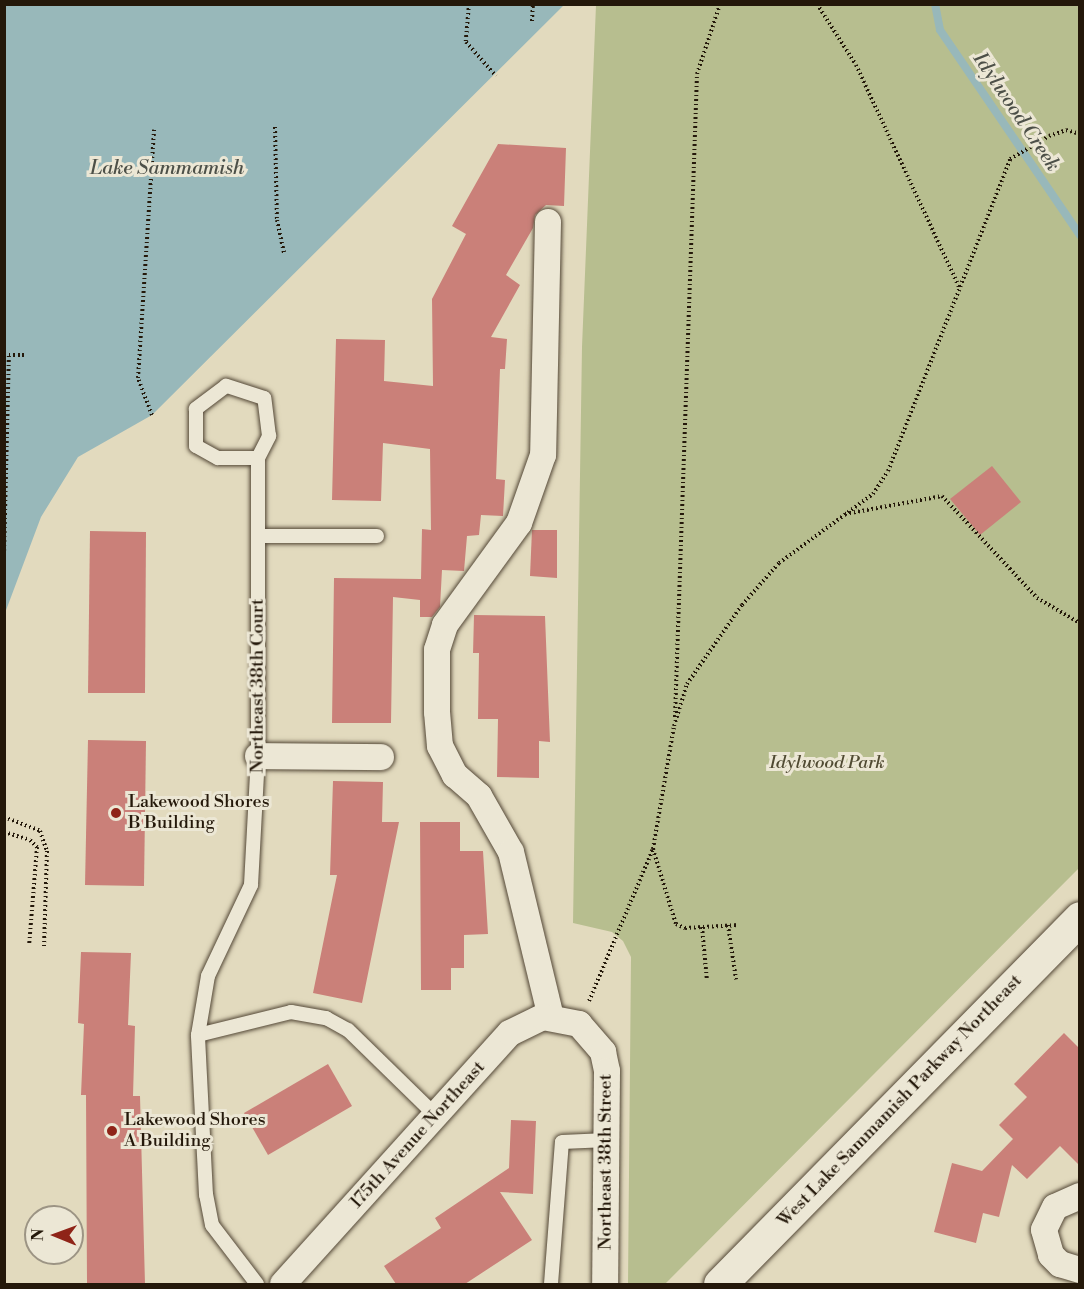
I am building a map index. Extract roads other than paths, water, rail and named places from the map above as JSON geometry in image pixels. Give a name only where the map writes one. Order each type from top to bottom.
[{"type":"main road","name":"West Lake Sammamish Parkway Northeast","points":[[720,1284],[1080,918]]},
{"type":"street","points":[[548,222],[543,455],[519,523],[445,626],[437,650],[437,712],[440,746],[455,775],[479,796],[511,852],[567,1020]]},
{"type":"street","points":[[258,756],[381,757]]},
{"type":"street","name":"175th Avenue Northeast","points":[[283,1284],[510,1033],[525,1022],[567,1020]]},
{"type":"street","name":"Northeast 38th Street","points":[[567,1020],[603,1052],[607,1140],[605,1284]]},
{"type":"street","points":[[1080,1196],[1055,1207],[1044,1230],[1051,1255],[1060,1264],[1080,1270]]},
{"type":"lane","name":"Northeast 38th Court","points":[[257,1284],[212,1225],[206,1195],[198,1035],[208,976],[251,885],[258,756],[258,458],[269,436],[264,398],[226,386],[196,409],[196,446],[218,458],[258,458]]},
{"type":"lane","points":[[258,536],[377,536]]},
{"type":"lane","points":[[198,1035],[291,1012],[326,1018],[348,1030],[436,1116]]},
{"type":"lane","points":[[551,1284],[562,1142],[607,1140]]},
{"type":"water","name":"Lake Sammamish","points":[[5,4],[564,5],[152,415],[78,457],[41,517],[5,613]]},
{"type":"waterway","name":"Idylwood Creek","points":[[935,4],[940,30],[1080,235]]},
{"type":"place","name":"Lakewood Shores B Building","points":[[116,813]]},
{"type":"place","name":"Lakewood Shores A Building","points":[[112,1131]]},
{"type":"park label","name":"Idylwood Park","points":[[827,763]]}]
